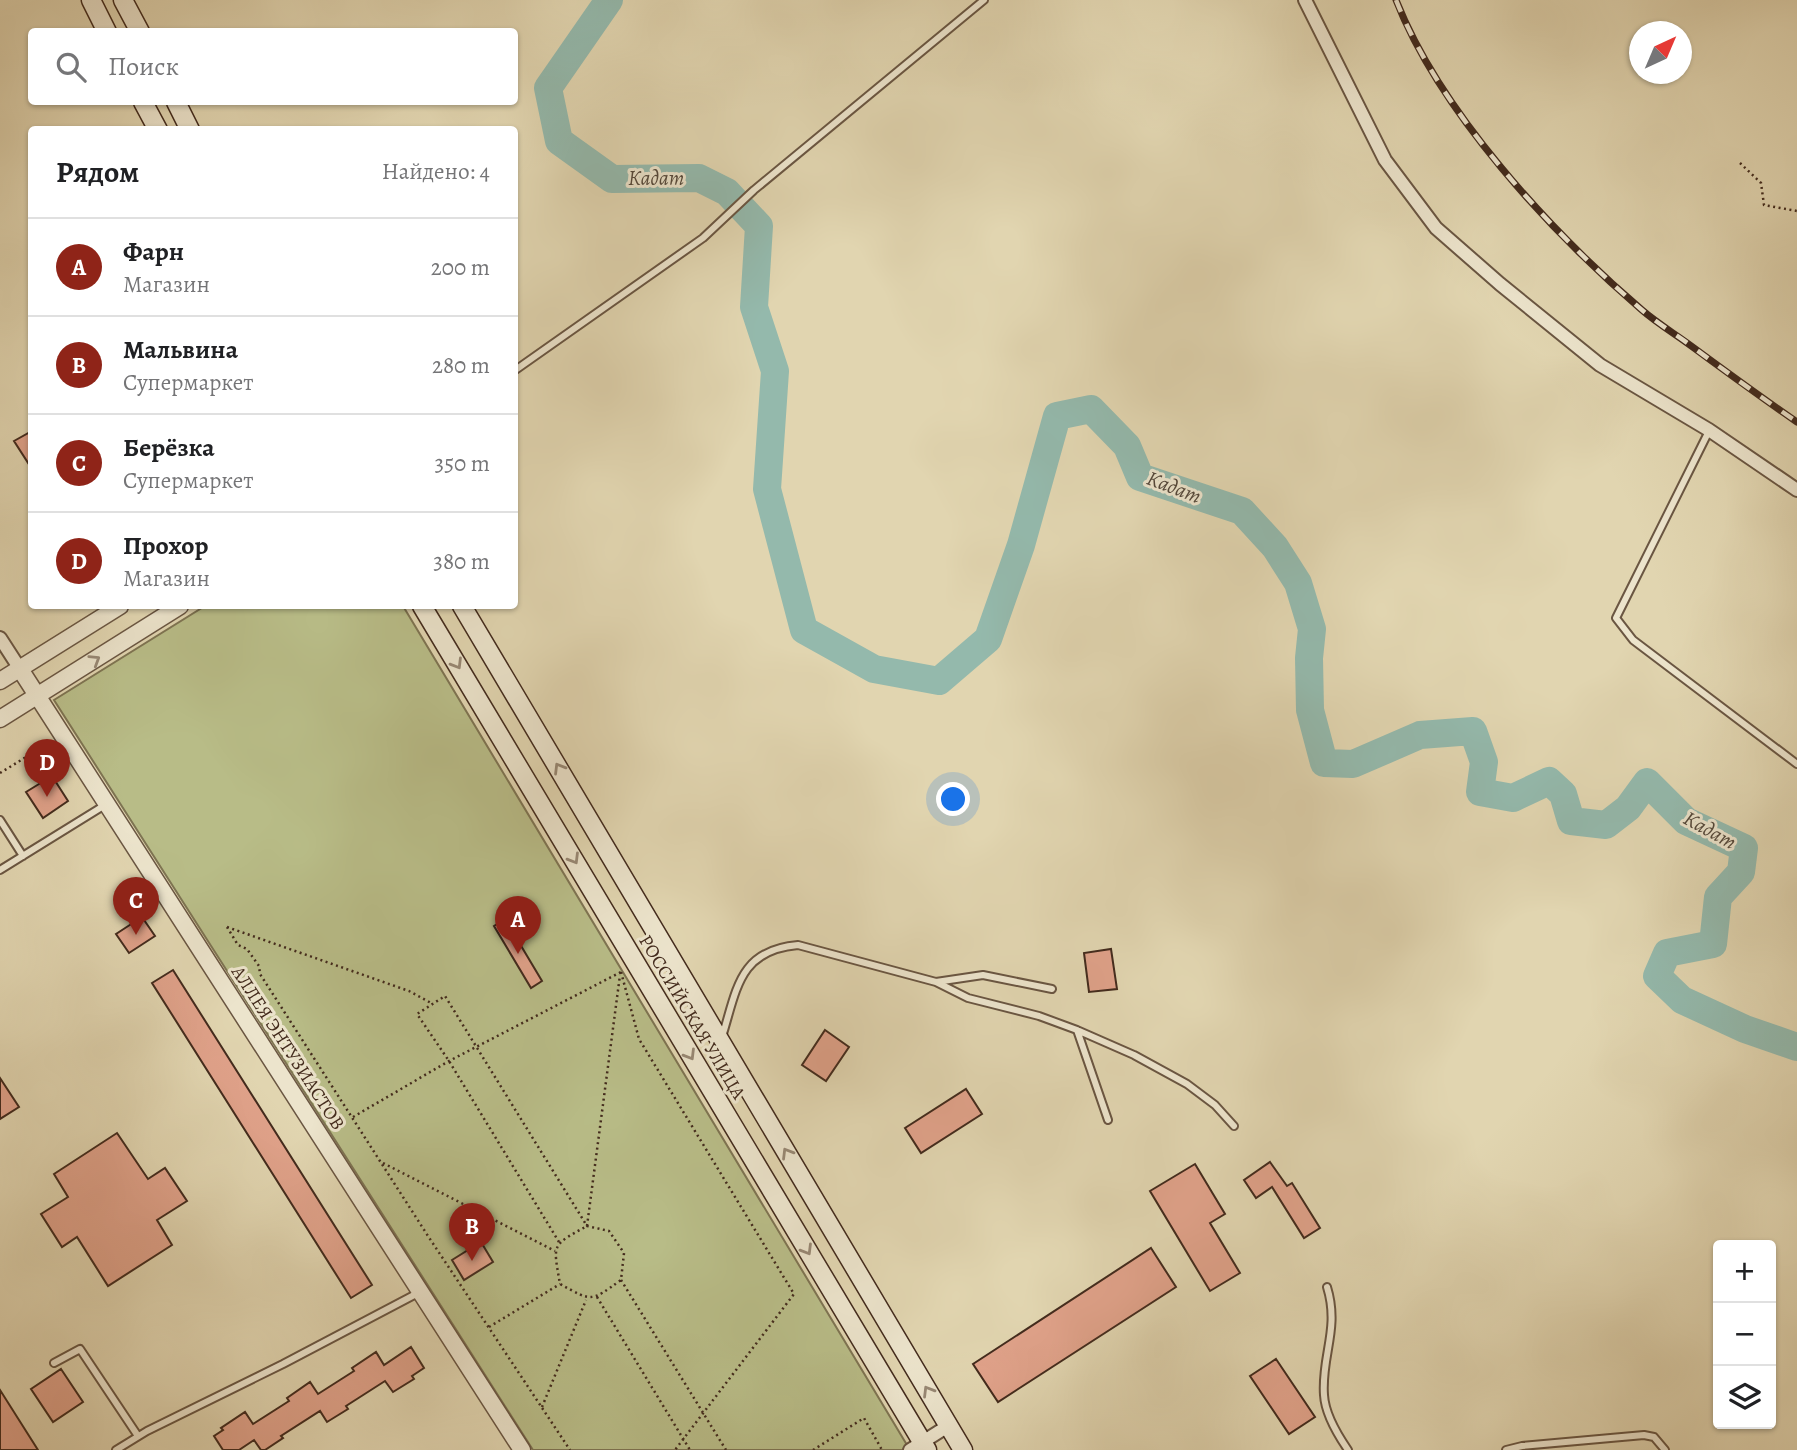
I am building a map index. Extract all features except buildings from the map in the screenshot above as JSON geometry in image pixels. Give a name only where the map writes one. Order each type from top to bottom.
[{"type":"main road","points":[[91,0],[105,28]]},
{"type":"main road","points":[[123,0],[138,28]]},
{"type":"main road","points":[[145,105],[156,126]]},
{"type":"main road","points":[[178,105],[188,126]]},
{"type":"main road","name":"РОССИЙСКАЯ УЛИЦА","points":[[424,609],[920,1447]]},
{"type":"main road","name":"РОССИЙСКАЯ УЛИЦА","points":[[464,609],[962,1450]]},
{"type":"street","points":[[1305,0],[1385,160],[1436,228],[1600,365],[1709,430],[1797,490]]},
{"type":"street","points":[[0,719],[175,609]]},
{"type":"street","points":[[0,681],[102,610]]},
{"type":"street","points":[[0,638],[20,668]]},
{"type":"street","name":"АЛЛЕЯ ЭНТУЗИАСТОВ","points":[[20,668],[522,1450]]},
{"type":"street","points":[[920,1447],[948,1426]]},
{"type":"lane","points":[[518,368],[703,238],[754,190],[984,0]]},
{"type":"lane","points":[[1709,430],[1615,618],[1633,640],[1797,764]]},
{"type":"lane","points":[[0,870],[106,804]]},
{"type":"lane","points":[[0,820],[23,856]]},
{"type":"lane","points":[[720,1041],[738,985],[755,959],[780,946],[798,945],[936,982],[968,998],[1039,1016],[1077,1030],[1134,1055],[1187,1084],[1215,1105],[1234,1126]]},
{"type":"lane","points":[[936,982],[983,975],[1052,989]]},
{"type":"lane","points":[[1077,1030],[1108,1121]]},
{"type":"lane","points":[[1327,1287],[1332,1303],[1332,1319],[1324,1396],[1336,1433],[1348,1450]]},
{"type":"lane","points":[[116,1450],[138,1436],[420,1292]]},
{"type":"lane","points":[[54,1363],[80,1349],[138,1436]]},
{"type":"lane","points":[[1506,1450],[1644,1435],[1654,1437],[1664,1450]]},
{"type":"path","points":[[1740,163],[1761,183],[1764,205],[1797,212]]},
{"type":"path","points":[[0,773],[44,746]]},
{"type":"path","points":[[433,1004],[409,991],[227,927],[238,945],[247,949],[259,966],[260,974],[380,1162],[570,1450]]},
{"type":"path","points":[[352,1118],[449,1061],[621,972]]},
{"type":"path","points":[[587,1226],[621,972]]},
{"type":"path","points":[[621,972],[639,1039],[794,1294],[675,1450]]},
{"type":"path","points":[[559,1242],[449,1061],[416,1014],[445,996],[587,1226]]},
{"type":"path","points":[[380,1162],[555,1251]]},
{"type":"path","points":[[560,1284],[555,1251],[559,1242],[587,1226],[609,1231],[624,1253],[621,1280],[726,1450]]},
{"type":"path","points":[[560,1284],[587,1298],[597,1297],[621,1280]]},
{"type":"path","points":[[489,1327],[560,1284]]},
{"type":"path","points":[[597,1297],[690,1450]]},
{"type":"path","points":[[542,1407],[587,1298]]},
{"type":"path","points":[[813,1450],[864,1418],[882,1450]]},
{"type":"green space","points":[[200,609],[405,609],[910,1450],[533,1450],[54,700]]},
{"type":"waterway","name":"Кадат","points":[[609,0],[548,88],[559,141],[612,179],[699,178],[727,192],[759,226],[754,307],[775,371],[767,489],[804,630],[874,669],[939,681],[988,639],[1021,545],[1057,416],[1091,409],[1127,446],[1140,477],[1242,511],[1275,547],[1298,583],[1312,629],[1309,658],[1310,710],[1324,763],[1353,764],[1420,735],[1473,731],[1484,762],[1480,792],[1513,798],[1549,781],[1563,794],[1571,821],[1606,825],[1628,808],[1647,782],[1686,821],[1744,848],[1741,872],[1718,897],[1713,944],[1667,953],[1657,976],[1682,1000],[1745,1029],[1797,1047]]},
{"type":"railway","points":[[1396,0],[1415,42],[1469,127],[1501,168],[1571,244],[1648,315],[1797,422]]},
{"type":"place","name":"Прохор","points":[[47,797]]},
{"type":"place","name":"Берёзка","points":[[136,935]]},
{"type":"place","name":"Фарн","points":[[518,954]]},
{"type":"place","name":"Мальвина","points":[[472,1261]]}]
